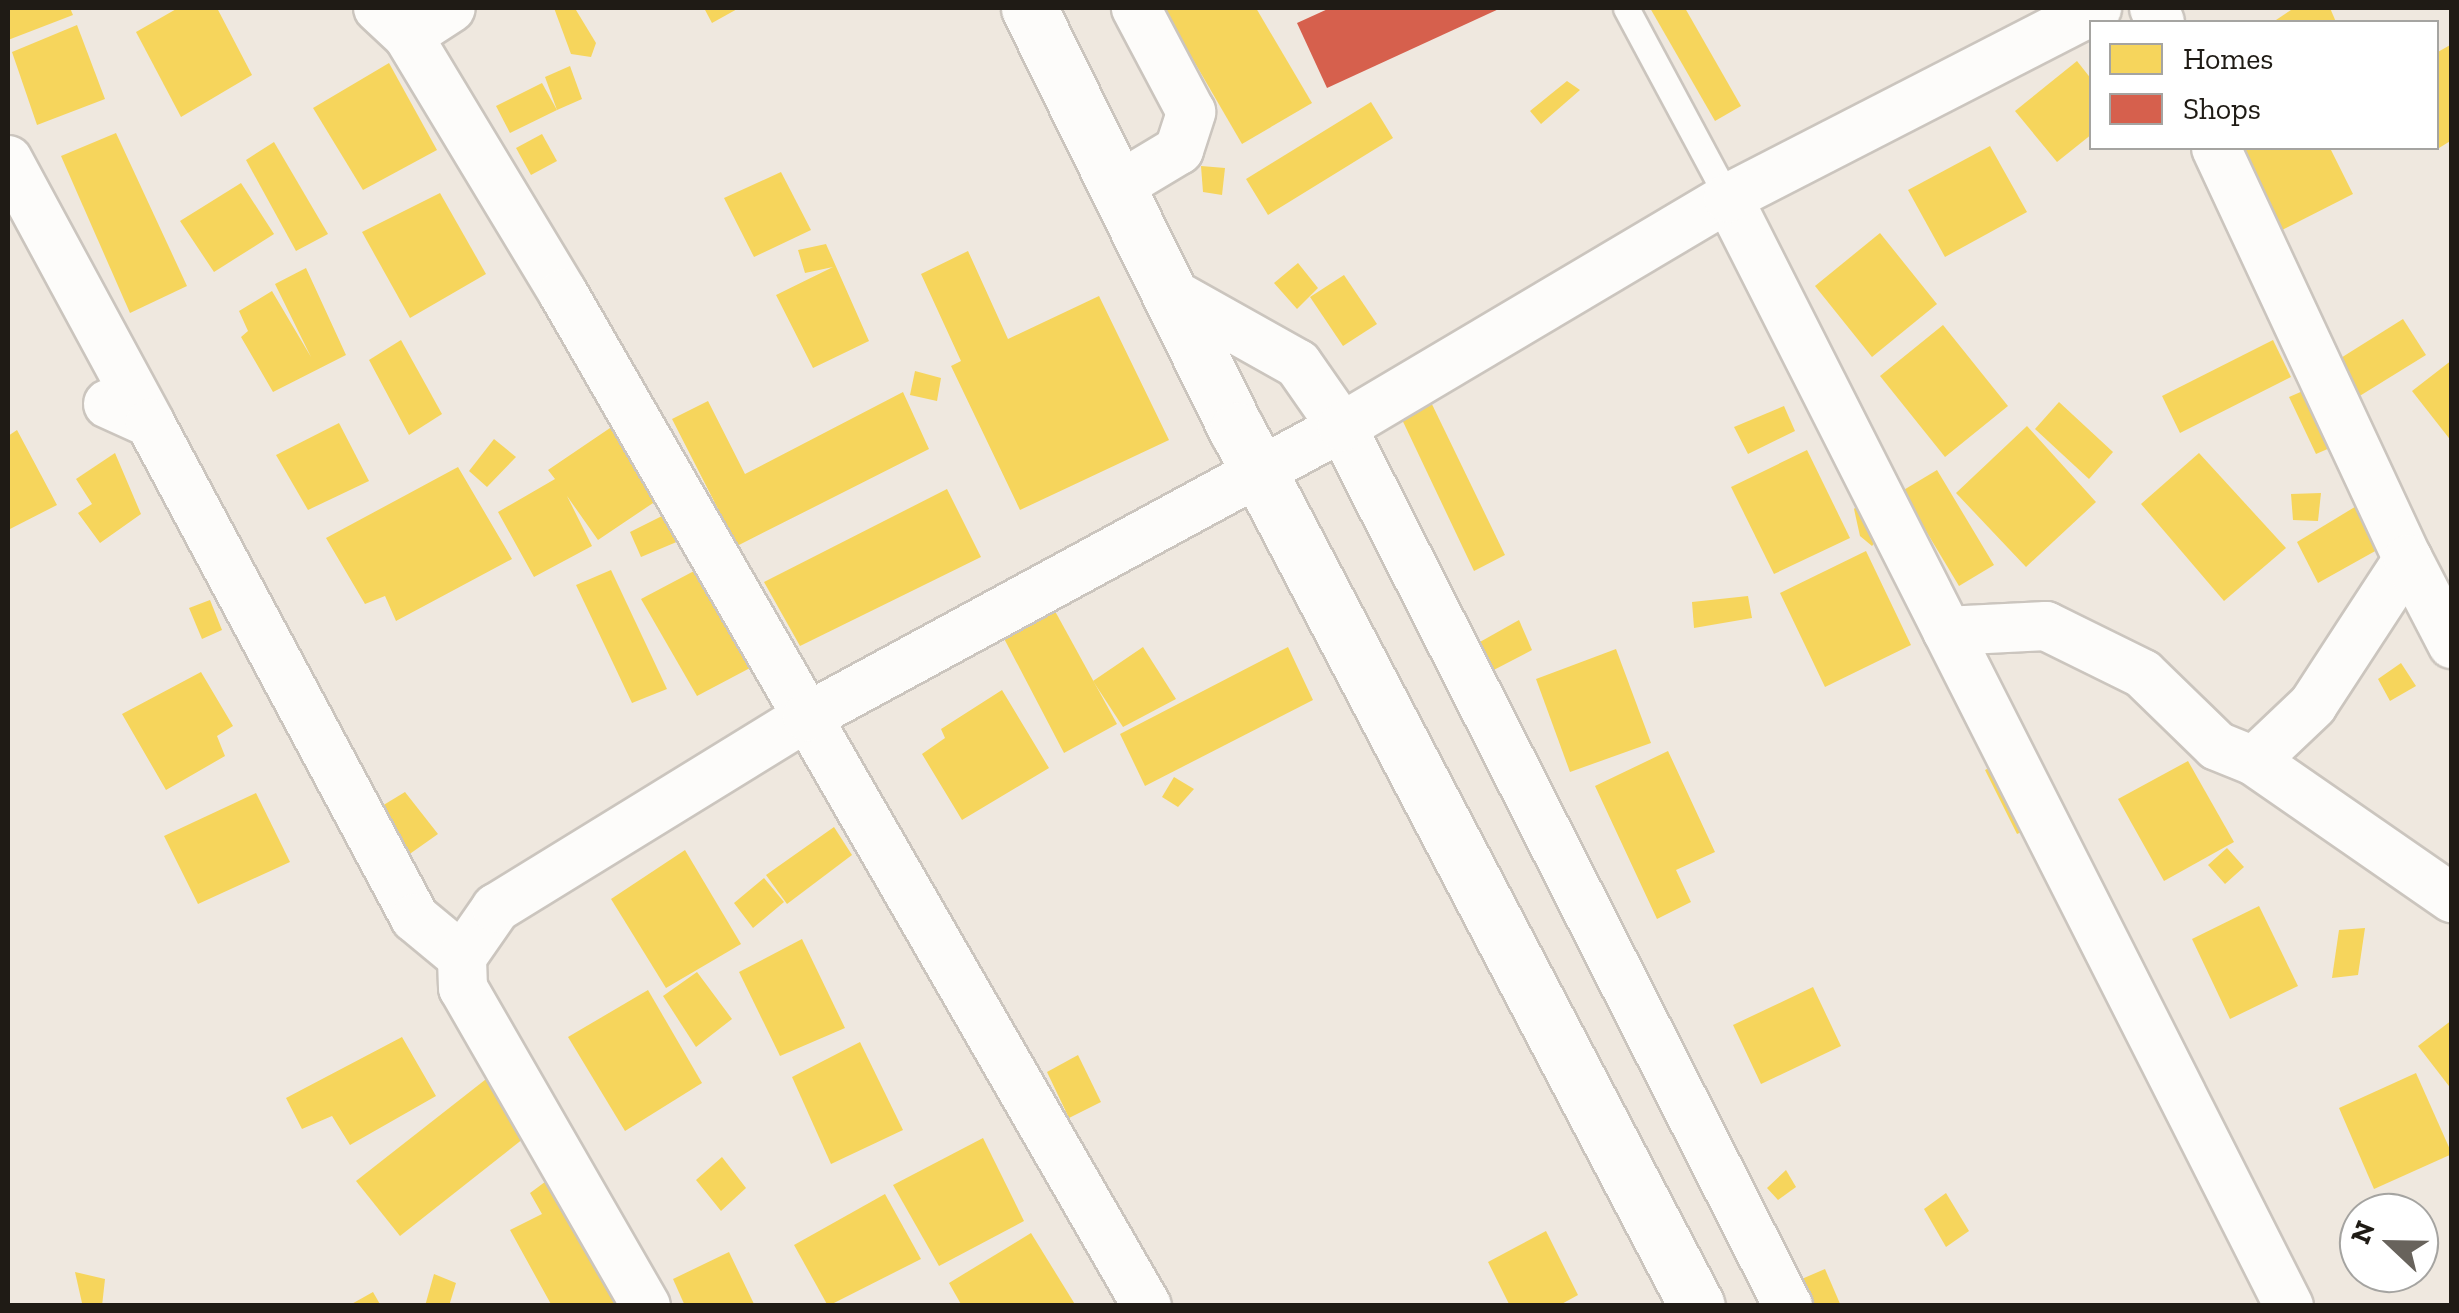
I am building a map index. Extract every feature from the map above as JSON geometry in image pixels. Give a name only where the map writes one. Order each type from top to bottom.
[{"type":"highway","points":[[1029,8],[1262,470],[1696,1306]]},
{"type":"street","points":[[450,8],[393,22],[808,717],[1147,1306]]},
{"type":"street","points":[[1119,186],[1179,150],[1191,112],[1136,8]]},
{"type":"street","points":[[646,1306],[463,988],[462,957],[496,908],[808,717],[1342,426],[1728,198],[2096,8]]},
{"type":"street","points":[[2217,150],[2408,560],[2452,644]]},
{"type":"street","points":[[8,160],[415,918],[462,957]]},
{"type":"street","points":[[1728,198],[2290,1306]]},
{"type":"street","points":[[1175,295],[1298,364],[1342,426],[1788,1306]]},
{"type":"street","points":[[108,404],[150,423]]},
{"type":"street","points":[[2254,761],[2313,705],[2408,560]]},
{"type":"street","points":[[1947,630],[2046,626],[2143,674],[2217,746],[2254,761],[2452,898]]},
{"type":"lane","points":[[1626,8],[1728,198]]},
{"type":"building: Homes","points":[[8,8],[70,8],[73,15],[8,40]]},
{"type":"building: Homes","points":[[178,8],[217,8],[252,75],[181,117],[136,32]]},
{"type":"building: Homes","points":[[554,8],[576,10],[596,43],[591,57],[571,54]]},
{"type":"building: Homes","points":[[704,8],[739,8],[712,23]]},
{"type":"building: Homes","points":[[1163,8],[1256,8],[1312,103],[1242,144]]},
{"type":"building: Homes","points":[[1650,8],[1685,8],[1741,106],[1715,121]]},
{"type":"building: Homes","points":[[2294,8],[2330,8],[2335,20],[2276,20]]},
{"type":"building: Homes","points":[[77,25],[105,99],[37,125],[12,52]]},
{"type":"building: Homes","points":[[2452,44],[2452,140],[2439,148],[2439,51]]},
{"type":"building: Homes","points":[[2077,61],[2089,76],[2089,136],[2057,162],[2015,111]]},
{"type":"building: Homes","points":[[389,63],[437,150],[363,190],[313,108]]},
{"type":"building: Homes","points":[[570,66],[582,99],[557,110],[545,77]]},
{"type":"building: Homes","points":[[1567,81],[1580,90],[1541,124],[1530,111]]},
{"type":"building: Homes","points":[[542,83],[557,110],[510,133],[496,106]]},
{"type":"building: Homes","points":[[1371,102],[1393,138],[1268,215],[1246,179]]},
{"type":"building: Homes","points":[[116,133],[187,286],[130,313],[61,156]]},
{"type":"building: Homes","points":[[542,134],[557,161],[531,175],[516,148]]},
{"type":"building: Homes","points":[[274,142],[328,234],[296,251],[246,160]]},
{"type":"building: Homes","points":[[1990,146],[2027,212],[1945,257],[1908,190]]},
{"type":"building: Homes","points":[[2241,150],[2331,150],[2353,194],[2278,232]]},
{"type":"building: Homes","points":[[1201,166],[1225,168],[1222,195],[1203,192]]},
{"type":"building: Homes","points":[[781,172],[811,230],[754,257],[724,198]]},
{"type":"building: Homes","points":[[241,183],[274,234],[214,272],[180,221]]},
{"type":"building: Homes","points":[[440,193],[486,274],[410,318],[362,232]]},
{"type":"building: Homes","points":[[1880,233],[1937,304],[1872,357],[1815,286]]},
{"type":"building: Homes","points":[[826,244],[869,341],[813,368],[776,295],[833,267],[805,273],[798,250]]},
{"type":"building: Homes","points":[[968,251],[1008,339],[1099,296],[1169,440],[1020,510],[951,366],[961,361],[921,274]]},
{"type":"building: Homes","points":[[1298,263],[1318,288],[1297,309],[1274,283]]},
{"type":"building: Homes","points":[[306,268],[346,355],[273,392],[241,337],[248,331],[239,311],[272,291],[311,357],[275,284]]},
{"type":"building: Homes","points":[[1344,275],[1377,324],[1343,346],[1310,297]]},
{"type":"building: Homes","points":[[2403,319],[2426,355],[2358,397],[2336,361]]},
{"type":"building: Homes","points":[[1943,325],[2008,406],[1945,457],[1880,376]]},
{"type":"building: Homes","points":[[401,340],[442,414],[409,435],[369,360]]},
{"type":"building: Homes","points":[[2273,340],[2291,377],[2180,433],[2162,396]]},
{"type":"building: Homes","points":[[2452,360],[2452,442],[2412,391]]},
{"type":"building: Homes","points":[[915,371],[941,378],[937,401],[910,395]]},
{"type":"building: Homes","points":[[2319,384],[2346,441],[2316,454],[2289,397]]},
{"type":"building: Homes","points":[[903,392],[929,449],[737,546],[672,419],[708,401],[745,474]]},
{"type":"building: Homes","points":[[1427,394],[1505,555],[1474,571],[1397,409]]},
{"type":"building: Homes","points":[[2059,402],[2113,452],[2089,479],[2035,429]]},
{"type":"building: Homes","points":[[1784,406],[1795,431],[1748,454],[1734,427]]},
{"type":"building: Homes","points":[[339,423],[369,481],[308,510],[276,455]]},
{"type":"building: Homes","points":[[2027,426],[2096,502],[2026,567],[1956,493]]},
{"type":"building: Homes","points":[[610,428],[656,501],[598,540],[567,496],[592,546],[534,577],[498,512],[555,479],[548,470]]},
{"type":"building: Homes","points":[[17,430],[57,505],[8,530],[8,436]]},
{"type":"building: Homes","points":[[494,439],[516,457],[487,487],[469,471]]},
{"type":"building: Homes","points":[[1807,450],[1850,538],[1774,574],[1731,487]]},
{"type":"building: Homes","points":[[115,453],[141,514],[100,543],[78,513],[92,504],[76,479]]},
{"type":"building: Homes","points":[[2199,453],[2286,548],[2224,601],[2141,504]]},
{"type":"building: Homes","points":[[458,467],[512,559],[396,621],[385,596],[365,604],[326,538]]},
{"type":"building: Homes","points":[[1937,470],[1994,565],[1959,586],[1902,491]]},
{"type":"building: Homes","points":[[947,489],[981,557],[800,646],[764,582]]},
{"type":"building: Homes","points":[[2321,493],[2318,521],[2293,520],[2291,494]]},
{"type":"building: Homes","points":[[1862,500],[1888,527],[1872,546],[1860,536],[1854,509]]},
{"type":"building: Homes","points":[[2363,502],[2386,545],[2318,583],[2297,542]]},
{"type":"building: Homes","points":[[672,511],[686,538],[641,557],[630,532]]},
{"type":"building: Homes","points":[[1866,551],[1911,645],[1825,687],[1780,593]]},
{"type":"building: Homes","points":[[611,570],[667,689],[632,703],[576,585]]},
{"type":"building: Homes","points":[[694,571],[750,668],[697,696],[641,599]]},
{"type":"building: Homes","points":[[1748,596],[1752,618],[1694,628],[1692,602]]},
{"type":"building: Homes","points":[[210,600],[222,630],[202,639],[189,608]]},
{"type":"building: Homes","points":[[1050,602],[1117,724],[1064,753],[998,627]]},
{"type":"building: Homes","points":[[1519,620],[1532,650],[1486,674],[1471,647]]},
{"type":"building: Homes","points":[[1143,647],[1176,699],[1123,727],[1093,681]]},
{"type":"building: Homes","points":[[1288,647],[1313,700],[1145,786],[1120,734]]},
{"type":"building: Homes","points":[[1616,649],[1651,743],[1570,772],[1536,679]]},
{"type":"building: Homes","points":[[2401,663],[2416,686],[2390,701],[2378,679]]},
{"type":"building: Homes","points":[[201,672],[233,726],[217,736],[225,756],[166,790],[122,714]]},
{"type":"building: Homes","points":[[1002,690],[1049,768],[962,820],[922,754],[945,738],[941,729]]},
{"type":"building: Homes","points":[[1668,751],[1715,852],[1676,870],[1691,902],[1657,919],[1595,786]]},
{"type":"building: Homes","points":[[2006,759],[2043,823],[2017,834],[1985,770]]},
{"type":"building: Homes","points":[[2188,761],[2234,842],[2164,881],[2118,799]]},
{"type":"building: Homes","points":[[1174,777],[1194,789],[1178,807],[1162,797]]},
{"type":"building: Homes","points":[[405,792],[438,834],[404,858],[372,812]]},
{"type":"building: Homes","points":[[256,793],[290,862],[198,904],[164,836]]},
{"type":"building: Homes","points":[[834,827],[852,855],[787,904],[766,875]]},
{"type":"building: Homes","points":[[2227,848],[2244,867],[2225,884],[2208,865]]},
{"type":"building: Homes","points":[[685,850],[741,944],[666,988],[611,899]]},
{"type":"building: Homes","points":[[764,878],[784,902],[753,928],[734,903]]},
{"type":"building: Homes","points":[[2259,906],[2298,986],[2230,1019],[2192,939]]},
{"type":"building: Homes","points":[[2365,928],[2358,975],[2332,978],[2339,930]]},
{"type":"building: Homes","points":[[802,939],[845,1028],[780,1056],[739,972]]},
{"type":"building: Homes","points":[[697,972],[732,1019],[696,1047],[663,996]]},
{"type":"building: Homes","points":[[1813,987],[1841,1046],[1761,1084],[1733,1025]]},
{"type":"building: Homes","points":[[648,990],[702,1083],[625,1131],[568,1037]]},
{"type":"building: Homes","points":[[2452,1020],[2452,1090],[2418,1046]]},
{"type":"building: Homes","points":[[402,1037],[436,1096],[350,1145],[332,1116],[302,1129],[286,1098]]},
{"type":"building: Homes","points":[[860,1042],[903,1130],[831,1164],[792,1077]]},
{"type":"building: Homes","points":[[1078,1055],[1101,1102],[1069,1118],[1047,1072]]},
{"type":"building: Homes","points":[[2416,1073],[2452,1154],[2374,1189],[2339,1108]]},
{"type":"building: Homes","points":[[490,1076],[533,1131],[400,1236],[356,1181]]},
{"type":"building: Homes","points":[[983,1138],[1024,1221],[939,1266],[893,1185]]},
{"type":"building: Homes","points":[[722,1157],[746,1188],[721,1211],[696,1180]]},
{"type":"building: Homes","points":[[1786,1170],[1796,1187],[1778,1200],[1767,1188]]},
{"type":"building: Homes","points":[[553,1176],[625,1306],[552,1306],[510,1230],[542,1214],[530,1193]]},
{"type":"building: Homes","points":[[1946,1193],[1969,1231],[1946,1247],[1924,1209]]},
{"type":"building: Homes","points":[[885,1194],[921,1259],[828,1306],[794,1245]]},
{"type":"building: Homes","points":[[1546,1231],[1578,1295],[1558,1306],[1510,1306],[1488,1262]]},
{"type":"building: Homes","points":[[1031,1233],[1076,1306],[962,1306],[949,1283]]},
{"type":"building: Homes","points":[[729,1252],[754,1304],[685,1306],[673,1279]]},
{"type":"building: Homes","points":[[1825,1269],[1841,1306],[1808,1306],[1797,1281]]},
{"type":"building: Homes","points":[[75,1272],[105,1279],[102,1306],[82,1303]]},
{"type":"building: Homes","points":[[434,1274],[456,1283],[449,1306],[425,1306]]},
{"type":"building: Homes","points":[[373,1292],[381,1306],[348,1306]]},
{"type":"building: Shops","points":[[1330,8],[1501,8],[1327,88],[1297,23]]}]
